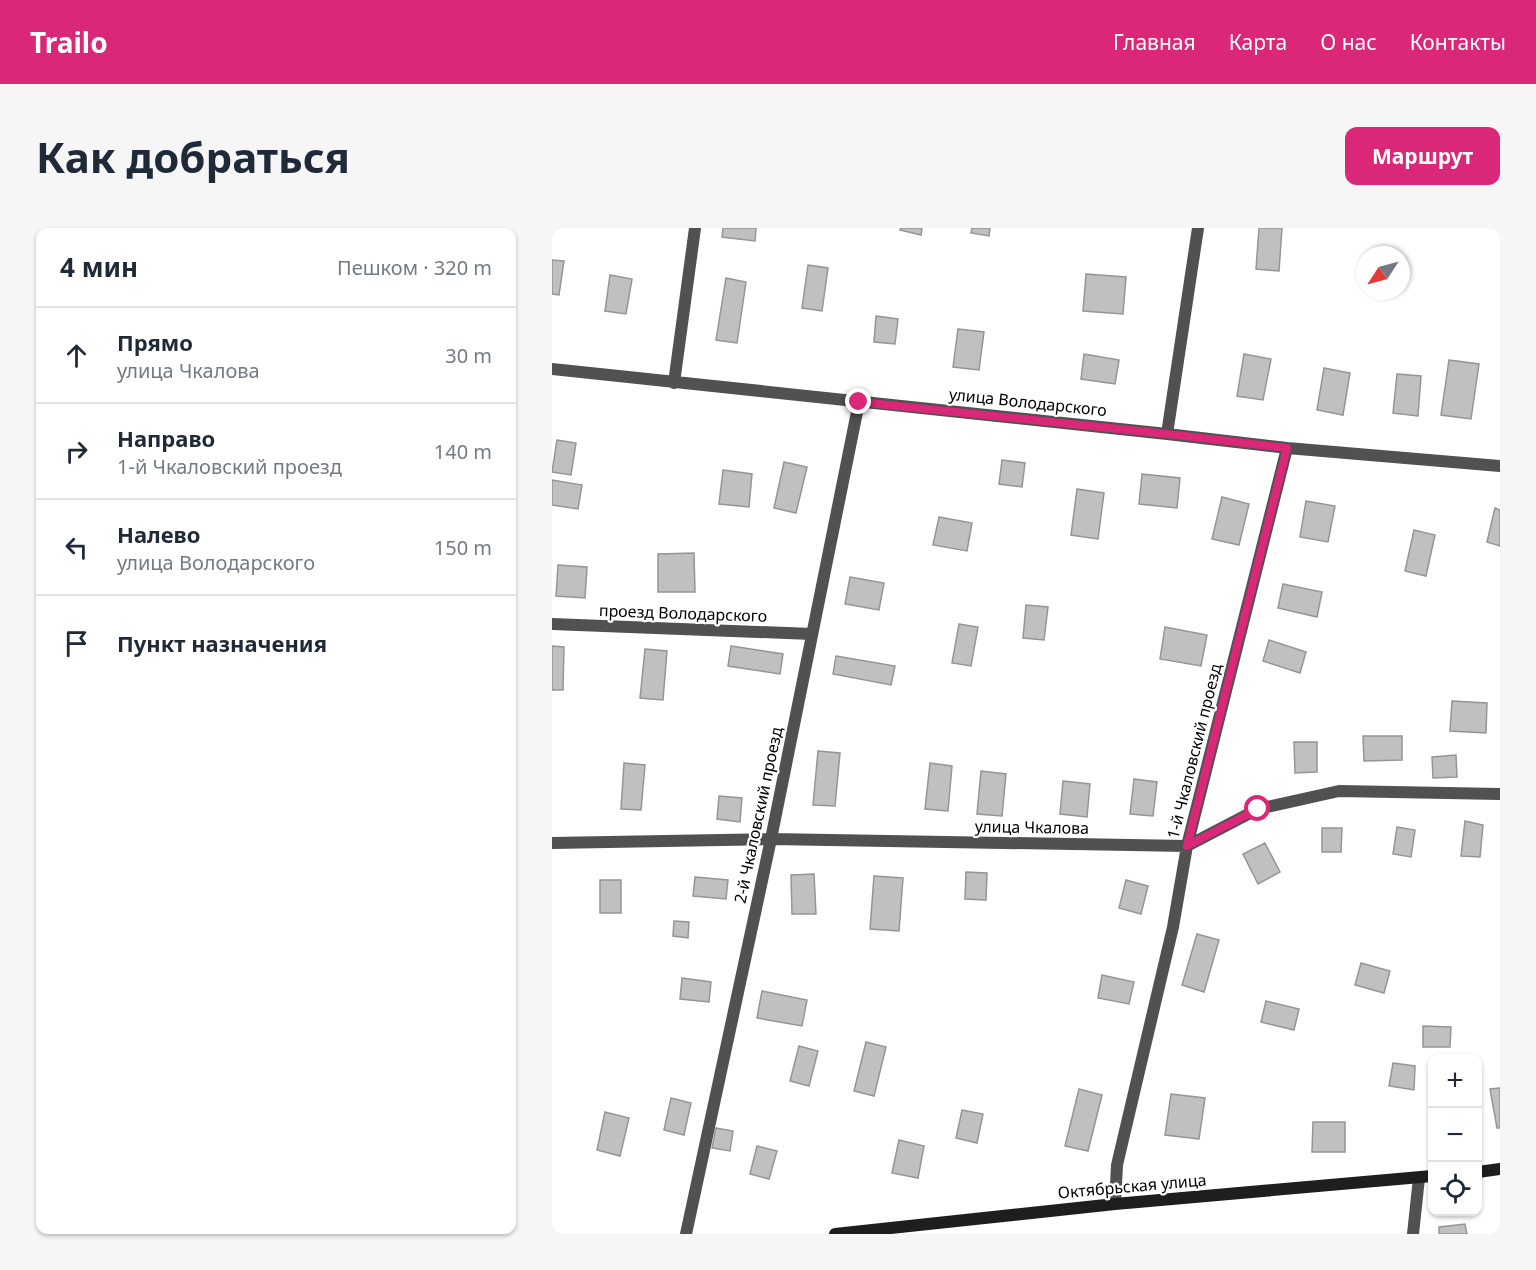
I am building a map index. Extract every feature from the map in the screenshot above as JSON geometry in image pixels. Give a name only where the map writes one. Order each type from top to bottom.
[{"type":"street","points":[[674,383],[695,228]]},
{"type":"street","points":[[1167,434],[1197,228]]},
{"type":"street","name":"улица Володарского","points":[[552,369],[1287,448],[1500,466]]},
{"type":"street","name":"2-й Чкаловский проезд","points":[[686,1234],[771,839],[859,402]]},
{"type":"street","name":"1-й Чкаловский проезд","points":[[1115,1204],[1117,1165],[1173,927],[1187,846],[1287,448]]},
{"type":"street","name":"проезд Володарского","points":[[552,624],[812,634]]},
{"type":"street","name":"улица Чкалова","points":[[552,843],[771,839],[1187,846],[1258,809],[1339,791],[1500,794]]},
{"type":"street","points":[[1482,1171],[1500,1169]]},
{"type":"street","name":"Октябрьская улица","points":[[835,1234],[1115,1204],[1428,1177]]},
{"type":"street","points":[[1413,1234],[1419,1178]]},
{"type":"building","points":[[723,228],[756,228],[755,241],[722,237]]},
{"type":"building","points":[[901,228],[922,228],[921,235],[900,230]]},
{"type":"building","points":[[972,228],[990,228],[989,236],[971,233]]},
{"type":"building","points":[[1259,228],[1282,228],[1279,271],[1256,269]]},
{"type":"building","points":[[552,260],[564,261],[559,295],[552,294]]},
{"type":"building","points":[[808,265],[828,268],[822,311],[802,308]]},
{"type":"building","points":[[1086,274],[1126,277],[1123,314],[1083,311]]},
{"type":"building","points":[[610,275],[632,279],[626,314],[605,311]]},
{"type":"building","points":[[726,278],[746,282],[737,343],[716,340]]},
{"type":"building","points":[[876,316],[898,319],[895,344],[874,342]]},
{"type":"building","points":[[958,329],[984,332],[979,370],[953,367]]},
{"type":"building","points":[[1084,354],[1119,360],[1115,384],[1081,379]]},
{"type":"building","points":[[1244,354],[1271,359],[1263,400],[1237,396]]},
{"type":"building","points":[[1449,360],[1479,364],[1471,419],[1441,415]]},
{"type":"building","points":[[1324,368],[1350,373],[1343,415],[1317,410]]},
{"type":"building","points":[[1397,374],[1421,376],[1418,416],[1393,413]]},
{"type":"building","points":[[557,440],[576,443],[571,475],[552,472]]},
{"type":"building","points":[[1002,460],[1025,463],[1022,487],[999,484]]},
{"type":"building","points":[[784,462],[807,467],[796,513],[774,508]]},
{"type":"building","points":[[723,470],[752,474],[749,507],[719,504]]},
{"type":"building","points":[[1142,474],[1180,478],[1177,508],[1139,504]]},
{"type":"building","points":[[552,480],[582,485],[578,509],[552,505]]},
{"type":"building","points":[[1077,489],[1104,493],[1098,539],[1071,535]]},
{"type":"building","points":[[1222,497],[1249,504],[1239,545],[1212,539]]},
{"type":"building","points":[[1306,501],[1335,506],[1328,542],[1300,537]]},
{"type":"building","points":[[1495,508],[1500,510],[1500,546],[1487,542]]},
{"type":"building","points":[[939,517],[972,523],[967,551],[933,545]]},
{"type":"building","points":[[1414,530],[1435,535],[1426,576],[1405,571]]},
{"type":"building","points":[[694,553],[695,592],[658,592],[658,554]]},
{"type":"building","points":[[558,565],[587,567],[585,598],[556,596]]},
{"type":"building","points":[[850,577],[884,583],[879,610],[845,604]]},
{"type":"building","points":[[1283,584],[1322,592],[1317,617],[1278,608]]},
{"type":"building","points":[[1026,605],[1048,607],[1044,640],[1023,638]]},
{"type":"building","points":[[959,624],[978,627],[971,666],[952,663]]},
{"type":"building","points":[[1165,627],[1207,635],[1201,666],[1160,659]]},
{"type":"building","points":[[1269,640],[1306,652],[1300,673],[1263,661]]},
{"type":"building","points":[[552,646],[564,647],[563,690],[552,690]]},
{"type":"building","points":[[731,646],[783,654],[780,674],[728,666]]},
{"type":"building","points":[[645,649],[667,651],[663,700],[640,698]]},
{"type":"building","points":[[836,656],[895,666],[891,685],[833,674]]},
{"type":"building","points":[[1452,701],[1487,703],[1486,733],[1450,731]]},
{"type":"building","points":[[1363,736],[1402,736],[1402,760],[1364,761]]},
{"type":"building","points":[[1294,742],[1317,742],[1317,772],[1295,773]]},
{"type":"building","points":[[818,751],[840,753],[835,806],[813,805]]},
{"type":"building","points":[[1456,755],[1457,777],[1433,778],[1432,757]]},
{"type":"building","points":[[624,763],[645,765],[641,810],[621,809]]},
{"type":"building","points":[[930,763],[952,766],[948,811],[925,809]]},
{"type":"building","points":[[981,771],[1006,774],[1002,816],[977,814]]},
{"type":"building","points":[[1134,779],[1157,782],[1153,816],[1130,814]]},
{"type":"building","points":[[1063,781],[1090,784],[1087,817],[1060,814]]},
{"type":"building","points":[[719,796],[742,798],[740,822],[717,819]]},
{"type":"building","points":[[1465,821],[1483,825],[1480,857],[1461,856]]},
{"type":"building","points":[[1397,827],[1415,830],[1411,857],[1393,854]]},
{"type":"building","points":[[1322,828],[1342,828],[1341,852],[1322,852]]},
{"type":"building","points":[[1265,843],[1280,872],[1258,884],[1243,854]]},
{"type":"building","points":[[966,872],[987,873],[986,900],[965,899]]},
{"type":"building","points":[[814,874],[816,914],[792,914],[791,875]]},
{"type":"building","points":[[874,876],[903,878],[899,931],[870,929]]},
{"type":"building","points":[[695,877],[728,880],[726,899],[693,896]]},
{"type":"building","points":[[600,880],[621,880],[621,913],[600,913]]},
{"type":"building","points":[[1126,880],[1148,886],[1141,914],[1119,908]]},
{"type":"building","points":[[674,921],[689,922],[688,938],[673,936]]},
{"type":"building","points":[[1197,934],[1219,940],[1204,992],[1182,985]]},
{"type":"building","points":[[1361,963],[1390,971],[1384,993],[1355,985]]},
{"type":"building","points":[[1102,975],[1134,982],[1129,1004],[1098,998]]},
{"type":"building","points":[[682,978],[711,982],[709,1002],[680,999]]},
{"type":"building","points":[[762,991],[807,1000],[802,1026],[757,1018]]},
{"type":"building","points":[[1266,1001],[1299,1009],[1294,1030],[1261,1022]]},
{"type":"building","points":[[1423,1026],[1451,1027],[1450,1047],[1423,1047]]},
{"type":"building","points":[[866,1042],[886,1047],[874,1096],[854,1091]]},
{"type":"building","points":[[799,1046],[818,1051],[809,1086],[790,1081]]},
{"type":"building","points":[[1393,1063],[1415,1066],[1414,1090],[1389,1086]]},
{"type":"building","points":[[1500,1088],[1500,1128],[1497,1128],[1490,1089]]},
{"type":"building","points":[[1079,1089],[1102,1095],[1088,1151],[1065,1146]]},
{"type":"building","points":[[1171,1094],[1205,1098],[1199,1139],[1165,1135]]},
{"type":"building","points":[[671,1098],[691,1103],[684,1135],[664,1130]]},
{"type":"building","points":[[962,1110],[983,1114],[977,1143],[956,1138]]},
{"type":"building","points":[[605,1112],[629,1118],[620,1156],[597,1150]]},
{"type":"building","points":[[1313,1122],[1345,1122],[1345,1152],[1312,1152]]},
{"type":"building","points":[[716,1128],[733,1131],[730,1151],[712,1148]]},
{"type":"building","points":[[899,1140],[924,1146],[918,1178],[892,1173]]},
{"type":"building","points":[[757,1146],[777,1151],[769,1179],[750,1174]]},
{"type":"building","points":[[1465,1224],[1467,1234],[1439,1234],[1439,1227]]},
{"type":"route","points":[[859,402],[1287,448],[1187,846],[1258,809]]}]
